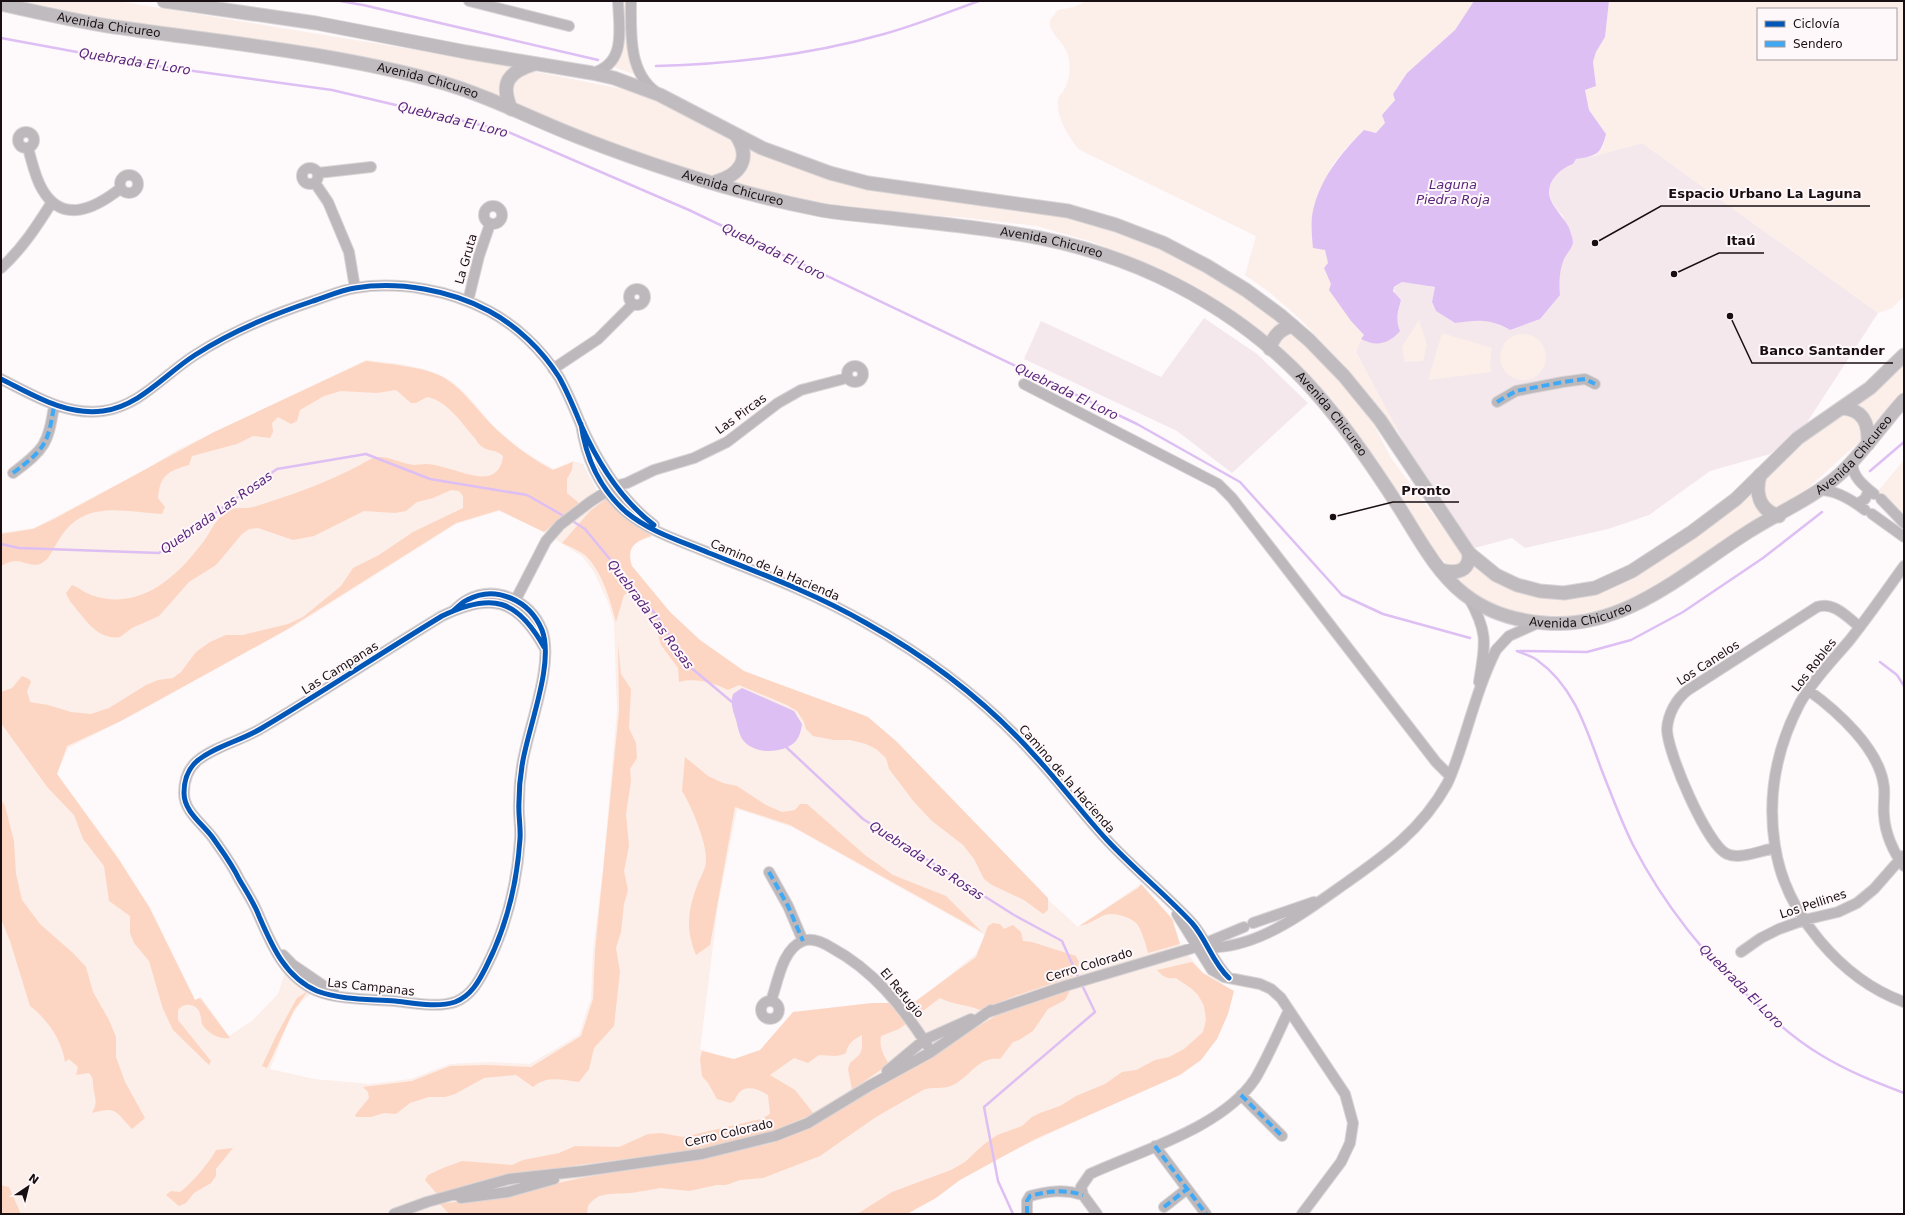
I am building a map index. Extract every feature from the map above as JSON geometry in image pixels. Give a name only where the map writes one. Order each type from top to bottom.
[{"type":"main road","name":"Avenida Chicureo","points":[[164,1],[316,23],[466,52],[537,63],[614,78],[660,95],[736,135],[793,161],[830,173],[868,183],[1068,211],[1116,225],[1162,243],[1207,266],[1246,290],[1293,326],[1332,363],[1376,415],[1469,553],[1496,575],[1529,589],[1564,593],[1595,588],[1632,571],[1701,526],[1736,499],[1798,438],[1870,388],[1904,355]]},
{"type":"main road","name":"Avenida Chicureo","points":[[1,4],[103,25],[303,54],[370,66],[450,85],[610,149],[657,165],[749,192],[825,210],[1001,230],[1047,238],[1088,249],[1132,265],[1194,295],[1231,318],[1270,349],[1322,400],[1365,456],[1441,570],[1452,583],[1468,597],[1499,613],[1538,623],[1580,623],[1619,613],[1643,601],[1747,533],[1779,516],[1820,490],[1853,461],[1904,400]]},
{"type":"main road","points":[[512,109],[506,91],[509,79],[519,69],[537,63]]},
{"type":"main road","points":[[715,182],[732,175],[741,166],[744,152],[736,135]]},
{"type":"main road","points":[[1270,349],[1277,334],[1284,328],[1293,326]]},
{"type":"main road","points":[[1843,408],[1856,410],[1865,419],[1868,430],[1868,444]]},
{"type":"main road","points":[[1760,476],[1758,488],[1760,501],[1767,511],[1779,516]]},
{"type":"main road","points":[[1441,570],[1454,573],[1462,571],[1468,563],[1469,553]]},
{"type":"street","points":[[469,1],[569,26]]},
{"type":"street","points":[[592,73],[610,64],[618,50],[618,1]]},
{"type":"street","points":[[631,1],[632,41],[639,71],[645,82],[660,95]]},
{"type":"street","points":[[28,148],[42,190],[52,202],[67,209],[88,209],[104,201],[121,188]]},
{"type":"street","points":[[355,288],[349,252],[316,178],[371,167]]},
{"type":"street","points":[[1,268],[14,257],[52,202]]},
{"type":"street","name":"La Gruta","points":[[468,301],[479,256],[490,224]]},
{"type":"street","name":"Camino de la Hacienda","points":[[1,378],[54,406],[82,412],[103,411],[127,405],[193,356],[225,336],[268,316],[355,288],[407,287],[436,292],[468,301],[506,322],[531,342],[553,369],[569,396],[581,424],[590,460],[633,518],[649,528],[822,600],[877,629],[936,667],[972,695],[1011,731],[1047,770],[1103,836],[1192,924],[1207,946],[1218,967],[1229,978]]},
{"type":"street","points":[[553,369],[598,339],[633,304]]},
{"type":"street","name":"Las Pircas","points":[[611,488],[627,483],[654,470],[694,458],[727,442],[778,403],[801,390],[847,378]]},
{"type":"street","points":[[1497,402],[1516,391],[1563,382],[1585,379],[1595,384]]},
{"type":"street","points":[[1024,384],[1218,484],[1232,498],[1436,762],[1450,776]]},
{"type":"street","points":[[13,473],[36,456],[44,446],[50,432],[54,406]]},
{"type":"street","points":[[1853,461],[1852,465],[1855,475],[1892,509],[1904,523]]},
{"type":"street","points":[[514,603],[546,541],[560,525],[611,488]]},
{"type":"street","points":[[1820,490],[1829,490],[1865,509],[1904,537]]},
{"type":"street","points":[[1865,509],[1865,499],[1875,495]]},
{"type":"street","name":"Los Robles","points":[[1904,566],[1860,627],[1808,690],[1789,726],[1777,764],[1772,804],[1775,848],[1791,894],[1804,920],[1831,954],[1854,974],[1883,993],[1904,1002]]},
{"type":"street","name":"Las Campanas","points":[[482,594],[496,594],[514,603],[529,609],[542,631],[544,647],[541,686],[522,764],[518,803],[520,835],[516,878],[507,917],[492,956],[479,981],[468,994],[456,1002],[443,1004],[339,996],[293,965],[268,940],[258,914],[236,872],[211,835],[190,812],[184,798],[184,780],[194,764],[205,756],[258,731],[404,639],[453,611],[467,600],[482,594]]},
{"type":"street","name":"Cerro Colorado","points":[[1468,597],[1481,622],[1485,639],[1475,706]]},
{"type":"street","name":"Los Canelos","points":[[1775,848],[1734,856],[1726,853],[1716,845],[1696,808],[1672,750],[1667,729],[1672,710],[1678,700],[1688,690],[1817,607],[1825,605],[1836,609],[1860,627]]},
{"type":"street","name":"Cerro Colorado","points":[[869,1086],[924,1040],[991,1010],[1065,986],[1196,947],[1228,947],[1269,932],[1289,923],[1384,858],[1419,824],[1442,792],[1450,776],[1498,647],[1509,636],[1538,623]]},
{"type":"street","points":[[1808,690],[1833,708],[1852,728],[1875,762],[1884,787],[1886,826],[1902,860]]},
{"type":"street","name":"Los Pellines","points":[[1740,952],[1772,932],[1804,920],[1833,914],[1857,903],[1874,890],[1902,860]]},
{"type":"street","points":[[769,872],[788,906],[803,941],[792,949],[786,956],[771,1001]]},
{"type":"street","name":"Cerro Colorado","points":[[1207,946],[1253,923],[1321,900]]},
{"type":"street","name":"Camino de la Hacienda","points":[[1174,907],[1196,947],[1212,970],[1219,975],[1229,978],[1260,984],[1271,989],[1282,998],[1345,1094],[1353,1123],[1350,1143],[1341,1162],[1302,1214]]},
{"type":"street","points":[[1253,923],[1269,932]]},
{"type":"street","name":"El Refugio","points":[[803,941],[812,940],[820,942],[850,958],[875,978],[889,993],[924,1040],[931,1052]]},
{"type":"street","name":"Cerro Colorado","points":[[394,1214],[427,1202],[518,1178],[583,1171],[702,1154],[775,1136],[808,1123],[869,1086],[931,1052],[991,1010]]},
{"type":"street","points":[[1097,1214],[1083,1195],[1082,1187],[1090,1174],[1201,1125],[1224,1110],[1241,1095],[1257,1074],[1289,1010]]},
{"type":"street","points":[[1241,1095],[1282,1136]]},
{"type":"street","points":[[1155,1146],[1206,1214]]},
{"type":"street","name":"Cerro Colorado","points":[[427,1202],[508,1192],[583,1171]]},
{"type":"street","points":[[518,1178],[520,1189]]},
{"type":"street","points":[[1164,1207],[1187,1189]]},
{"type":"street","points":[[1027,1214],[1027,1201],[1030,1196],[1063,1191],[1083,1195]]},
{"type":"shaded area","points":[[9,1],[117,1],[472,59],[632,91],[679,111],[718,133],[841,183],[1078,219],[1174,255],[1262,307],[1312,350],[1353,396],[1375,427],[1391,458],[1463,555],[1461,565],[1450,567],[1435,552],[1374,459],[1332,399],[1283,350],[1225,305],[1161,269],[1093,242],[1037,226],[959,217],[846,210],[766,192],[674,167],[582,135],[487,91],[404,65],[293,46],[91,17]]},
{"type":"shaded area","points":[[622,1],[627,1],[636,75],[614,67],[622,52],[624,36]]},
{"type":"shaded area","points":[[1087,1],[1474,1],[1455,30],[1407,73],[1393,94],[1395,99],[1382,115],[1385,123],[1376,133],[1364,130],[1345,149],[1333,164],[1318,196],[1328,263],[1324,268],[1351,321],[1364,335],[1356,352],[1397,429],[1391,432],[1386,416],[1345,366],[1299,318],[1269,292],[1245,275],[1256,236],[1080,150],[1072,140],[1067,133],[1058,111],[1059,97],[1066,87],[1070,72],[1068,53],[1052,30],[1050,20],[1058,10],[1074,7]]},
{"type":"shaded area","points":[[1609,1],[1904,1],[1904,296],[1892,308],[1878,313],[1642,143],[1594,156],[1603,147],[1606,134],[1589,110],[1585,90],[1596,86],[1593,62],[1596,52],[1605,37]]},
{"type":"shaded area","points":[[1642,143],[1878,313],[1804,427],[1770,454],[1710,471],[1649,515],[1608,529],[1525,548],[1512,538],[1471,549],[1410,454],[1356,352],[1361,339],[1367,342],[1396,323],[1401,300],[1395,295],[1394,288],[1402,282],[1435,287],[1432,302],[1436,311],[1455,323],[1479,319],[1490,321],[1510,330],[1560,295],[1559,276],[1562,263],[1573,243],[1563,216],[1551,201],[1549,188],[1554,177],[1563,168],[1573,164],[1576,159],[1594,156]]},
{"type":"shaded area","points":[[1204,318],[1257,354],[1308,403],[1232,473],[1177,431],[1024,359],[1041,321],[1161,377]]},
{"type":"shaded area","points":[[1419,320],[1427,345],[1423,361],[1405,362],[1402,347]]},
{"type":"shaded area","points":[[1442,333],[1492,348],[1490,363],[1492,372],[1428,380]]},
{"type":"shaded area","points":[[1523,334],[1536,338],[1542,344],[1546,357],[1542,370],[1536,376],[1523,380],[1510,376],[1504,370],[1500,357],[1504,344],[1510,338]]},
{"type":"shaded area","points":[[366,360],[417,367],[446,378],[460,388],[490,422],[516,446],[531,456],[554,469],[573,461],[583,464],[596,489],[617,515],[646,536],[651,537],[639,540],[632,546],[629,554],[631,566],[668,610],[709,649],[741,671],[864,715],[896,741],[1046,898],[1078,927],[1141,884],[1173,919],[1180,945],[1203,973],[1233,991],[1226,1017],[1154,1085],[1006,1154],[958,1180],[905,1214],[1,1214],[1,533],[34,528],[143,471],[177,450]],"holes":[[[499,511],[542,531],[583,557],[594,572],[608,602],[614,623],[617,711],[603,870],[593,951],[591,998],[579,1035],[530,1064],[488,1062],[450,1064],[411,1079],[370,1084],[314,1079],[270,1069],[286,1027],[292,1016],[304,999],[312,994],[285,973],[278,994],[252,1021],[229,1036],[201,997],[195,1000],[151,909],[116,854],[57,774],[68,748],[140,711],[296,625],[456,524]],[[737,809],[792,827],[985,935],[976,954],[912,1005],[732,1060],[700,1049],[718,905]]]},
{"type":"shaded area","points":[[366,361],[419,369],[439,375],[460,390],[496,429],[516,446],[545,466],[553,470],[573,462],[572,470],[567,479],[567,493],[579,503],[544,532],[499,510],[456,523],[286,630],[119,722],[67,746],[57,774],[119,860],[149,907],[195,1000],[200,998],[230,1038],[218,1037],[207,1030],[202,1024],[199,1011],[194,1006],[186,1005],[178,1010],[178,1020],[211,1061],[209,1065],[173,1030],[163,1009],[149,961],[134,943],[130,933],[130,916],[109,901],[104,866],[83,839],[74,815],[48,788],[3,726],[1,722],[1,692],[12,688],[22,676],[29,679],[31,682],[27,691],[30,702],[48,705],[71,712],[91,714],[109,708],[146,685],[158,680],[173,678],[181,672],[196,652],[210,642],[226,635],[243,635],[288,624],[303,617],[341,586],[353,568],[379,555],[413,532],[463,508],[463,496],[459,491],[451,490],[433,498],[417,502],[406,511],[395,513],[364,511],[314,536],[293,540],[258,528],[249,529],[242,534],[216,565],[189,582],[159,616],[132,628],[120,637],[101,634],[91,626],[68,598],[66,593],[72,585],[91,595],[112,599],[129,598],[144,594],[159,586],[172,576],[196,551],[220,517],[227,511],[237,508],[253,507],[294,494],[334,478],[377,457],[388,458],[414,465],[435,465],[474,476],[482,476],[496,472],[500,466],[503,456],[498,452],[486,449],[480,445],[453,412],[441,402],[434,399],[427,397],[416,403],[411,403],[396,390],[377,393],[341,391],[324,396],[300,410],[297,421],[291,424],[278,417],[272,423],[273,432],[270,438],[253,436],[237,444],[192,456],[189,465],[170,472],[163,479],[158,498],[165,507],[162,514],[119,510],[93,513],[81,518],[70,526],[60,538],[52,552],[43,562],[37,565],[16,561],[1,566],[1,534],[33,529],[214,432]]},
{"type":"shaded area","points":[[1904,361],[1904,393],[1873,426],[1854,407]]},
{"type":"shaded area","points":[[1839,414],[1855,418],[1861,425],[1862,435],[1860,441],[1787,507],[1775,509],[1764,499],[1764,481],[1767,476],[1803,442]]},
{"type":"shaded area","points":[[1904,460],[1904,517],[1887,498],[1878,491]]},
{"type":"shaded area","points":[[1753,492],[1767,516],[1634,600],[1614,609],[1591,615],[1570,618],[1529,616],[1509,611],[1490,602],[1471,591],[1453,577],[1473,564],[1483,572],[1584,596],[1728,512]]},
{"type":"shaded area","points":[[606,499],[622,515],[652,536],[641,540],[631,549],[630,559],[632,566],[670,612],[700,640],[744,671],[868,717],[896,741],[1048,898],[1048,910],[1043,914],[1024,900],[992,885],[984,879],[974,859],[963,845],[932,821],[914,802],[889,769],[886,758],[876,749],[866,744],[850,740],[834,740],[813,736],[806,729],[804,722],[797,711],[787,705],[739,685],[728,690],[717,685],[698,680],[679,682],[678,668],[661,645],[654,620],[647,607],[631,592],[624,595],[616,622],[602,579],[593,564],[582,553],[562,543],[590,511]]},
{"type":"shaded area","points":[[618,644],[621,674],[631,689],[629,728],[636,743],[637,758],[630,769],[631,781],[626,814],[629,846],[624,871],[628,890],[624,904],[621,932],[616,948],[620,972],[614,1026],[594,1048],[589,1069],[579,1082],[555,1079],[538,1083],[533,1087],[516,1075],[484,1078],[455,1094],[445,1097],[429,1097],[410,1103],[396,1114],[384,1113],[371,1117],[356,1117],[355,1115],[369,1098],[368,1092],[363,1087],[412,1081],[450,1066],[487,1065],[531,1067],[581,1036],[593,999],[595,951],[619,711]]},
{"type":"shaded area","points":[[685,757],[708,776],[723,783],[737,786],[766,805],[782,812],[795,810],[800,804],[807,804],[865,855],[893,875],[946,896],[982,932],[790,825],[735,807],[710,945],[696,955],[690,936],[689,919],[692,902],[705,866],[706,853],[698,824],[682,791]]},
{"type":"shaded area","points":[[1,800],[5,806],[14,841],[16,874],[22,900],[40,924],[73,953],[86,967],[93,992],[109,1020],[116,1037],[116,1057],[125,1082],[145,1118],[132,1129],[118,1114],[111,1110],[92,1113],[96,1100],[91,1075],[89,1073],[76,1075],[78,1067],[69,1059],[65,1062],[61,1046],[53,1031],[42,1017],[30,1006],[10,941],[1,919]]},
{"type":"shaded area","points":[[1141,884],[1172,919],[1180,944],[1148,953],[1144,938],[1137,924],[1130,919],[1117,915],[1105,915],[1079,926],[1138,888]]},
{"type":"shaded area","points":[[993,923],[1000,924],[1004,929],[1013,925],[1021,932],[1023,941],[1032,942],[1076,956],[1079,962],[1077,975],[1015,996],[980,1010],[940,998],[899,1029],[881,1036],[882,1050],[889,1064],[852,1090],[848,1069],[850,1063],[860,1054],[862,1048],[862,1035],[851,1042],[846,1053],[843,1055],[819,1055],[808,1063],[794,1058],[770,1075],[795,1090],[814,1114],[763,1135],[713,1148],[578,1165],[497,1180],[437,1194],[425,1180],[428,1175],[462,1161],[512,1165],[523,1160],[559,1153],[575,1146],[619,1147],[648,1134],[661,1133],[683,1137],[761,1119],[770,1114],[768,1095],[753,1088],[749,1088],[741,1091],[730,1103],[717,1099],[708,1083],[702,1076],[700,1059],[702,1051],[734,1059],[760,1050],[793,1012],[872,1003],[913,1003],[976,957],[988,926]]},
{"type":"shaded area","points":[[1192,962],[1203,973],[1234,991],[1228,1014],[1217,1039],[1201,1060],[1180,1075],[1035,1139],[960,1180],[936,1198],[907,1214],[857,1214],[892,1192],[951,1170],[965,1162],[983,1145],[997,1135],[1022,1126],[1032,1117],[1060,1106],[1076,1096],[1105,1084],[1122,1072],[1136,1070],[1155,1060],[1169,1057],[1184,1049],[1203,1032],[1206,1020],[1204,1006],[1198,995],[1192,989],[1176,978],[1168,978],[1163,976],[1157,970]]},
{"type":"shaded area","points":[[1073,985],[1065,1000],[1048,1009],[1033,1031],[1013,1042],[1000,1059],[992,1059],[980,1064],[953,1085],[923,1090],[876,1117],[820,1156],[763,1178],[740,1180],[726,1185],[717,1185],[689,1191],[661,1188],[599,1196],[588,1206],[587,1214],[449,1214],[440,1204],[505,1195],[581,1178],[769,1144],[801,1131],[1009,1008]]},
{"type":"shaded area","points":[[308,991],[294,1010],[267,1068],[262,1066],[276,1036],[297,998]]},
{"type":"shaded area","points":[[233,1148],[216,1169],[216,1176],[211,1183],[194,1193],[186,1203],[179,1206],[166,1195],[171,1191],[180,1192],[185,1188],[205,1167],[216,1150]]},
{"type":"shaded area","points":[[1,1185],[9,1187],[21,1214],[1,1214]]},
{"type":"water","name":"Laguna Piedra Roja","points":[[1474,1],[1609,1],[1605,37],[1596,52],[1593,62],[1596,86],[1585,90],[1589,110],[1606,134],[1604,141],[1597,153],[1588,157],[1576,159],[1573,164],[1560,171],[1553,179],[1549,190],[1550,197],[1556,210],[1569,228],[1573,242],[1564,259],[1560,272],[1560,295],[1540,319],[1510,330],[1496,323],[1483,321],[1455,323],[1436,311],[1432,302],[1435,287],[1402,282],[1394,287],[1393,291],[1401,300],[1397,319],[1400,331],[1387,341],[1382,343],[1372,343],[1361,339],[1364,335],[1351,321],[1329,290],[1331,284],[1324,268],[1328,263],[1325,250],[1313,248],[1312,216],[1315,203],[1319,191],[1331,169],[1364,130],[1376,133],[1385,123],[1382,115],[1395,100],[1393,94],[1407,73],[1455,30]]},
{"type":"water","points":[[742,688],[794,711],[802,724],[796,741],[784,748],[769,751],[754,748],[748,745],[740,736],[732,704],[733,694]]},
{"type":"waterway","points":[[340,1],[363,5],[598,60]]},
{"type":"waterway","points":[[656,66],[742,61],[828,48],[920,23],[979,1]]},
{"type":"waterway","name":"Quebrada El Loro","points":[[1,38],[142,64],[332,90],[506,131],[689,210],[1137,424],[1240,482],[1342,595],[1383,614],[1470,638]]},
{"type":"waterway","points":[[1870,471],[1904,442]]},
{"type":"waterway","name":"Quebrada Las Rosas","points":[[1,544],[19,548],[159,553],[277,469],[366,454],[430,479],[527,495],[562,515]]},
{"type":"waterway","points":[[1520,651],[1587,652],[1631,640],[1683,612],[1763,558],[1822,512]]},
{"type":"waterway","name":"Quebrada Las Rosas","points":[[574,522],[585,529],[656,615],[689,666],[732,702]]},
{"type":"waterway","name":"Quebrada El Loro","points":[[1517,651],[1535,659],[1550,671],[1570,696],[1585,725],[1624,827],[1633,845],[1659,890],[1706,952],[1761,1008],[1805,1045],[1851,1071],[1904,1093]]},
{"type":"waterway","points":[[1880,662],[1897,675],[1904,686]]},
{"type":"waterway","name":"Quebrada Las Rosas","points":[[784,745],[863,819],[1014,915],[1062,941],[1079,979]]},
{"type":"waterway","name":"Quebrada Las Rosas","points":[[1013,1214],[998,1181],[984,1107],[1095,1012],[1081,983]]},
{"type":"marked path","points":[[1497,402],[1516,391],[1563,382],[1585,379],[1595,384]]},
{"type":"marked path","points":[[13,473],[32,458],[43,445],[50,429],[54,406]]},
{"type":"marked path","points":[[769,872],[788,906],[803,941]]},
{"type":"marked path","points":[[1241,1095],[1282,1136]]},
{"type":"marked path","points":[[1155,1146],[1206,1214]]},
{"type":"marked path","points":[[1164,1207],[1187,1189]]},
{"type":"marked path","points":[[1027,1214],[1027,1201],[1030,1196],[1056,1191],[1083,1195]]},
{"type":"cycle path","points":[[1,379],[50,403],[89,412],[103,411],[129,403],[152,388],[195,355],[223,338],[252,324],[297,306],[344,290],[355,288],[389,286],[424,289],[458,298],[489,311],[519,331],[537,348],[559,377],[581,425],[603,467],[631,504],[654,525]]},
{"type":"cycle path","points":[[581,424],[586,449],[602,483],[617,503],[635,519],[666,536],[789,585],[828,603],[912,651],[935,666],[977,699],[1017,736],[1107,840],[1192,923],[1218,965],[1229,978]]},
{"type":"cycle path","points":[[453,611],[465,601],[478,596],[489,594],[511,598],[521,604],[537,620],[542,630],[545,644],[543,678],[525,751],[519,789],[519,856],[510,904],[500,936],[477,983],[466,996],[455,1002],[441,1005],[345,998],[317,991],[296,978],[281,960],[257,911],[230,863],[213,838],[187,806],[184,789],[187,776],[191,768],[197,761],[212,751],[254,733],[442,616],[460,608],[475,604],[502,604],[513,610],[524,619],[544,647]]},
{"type":"place","name":"Espacio Urbano La Laguna","points":[[1595,243]]},
{"type":"place","name":"Itaú","points":[[1674,274]]},
{"type":"place","name":"Banco Santander","points":[[1730,316]]},
{"type":"place","name":"Pronto","points":[[1333,517]]}]
